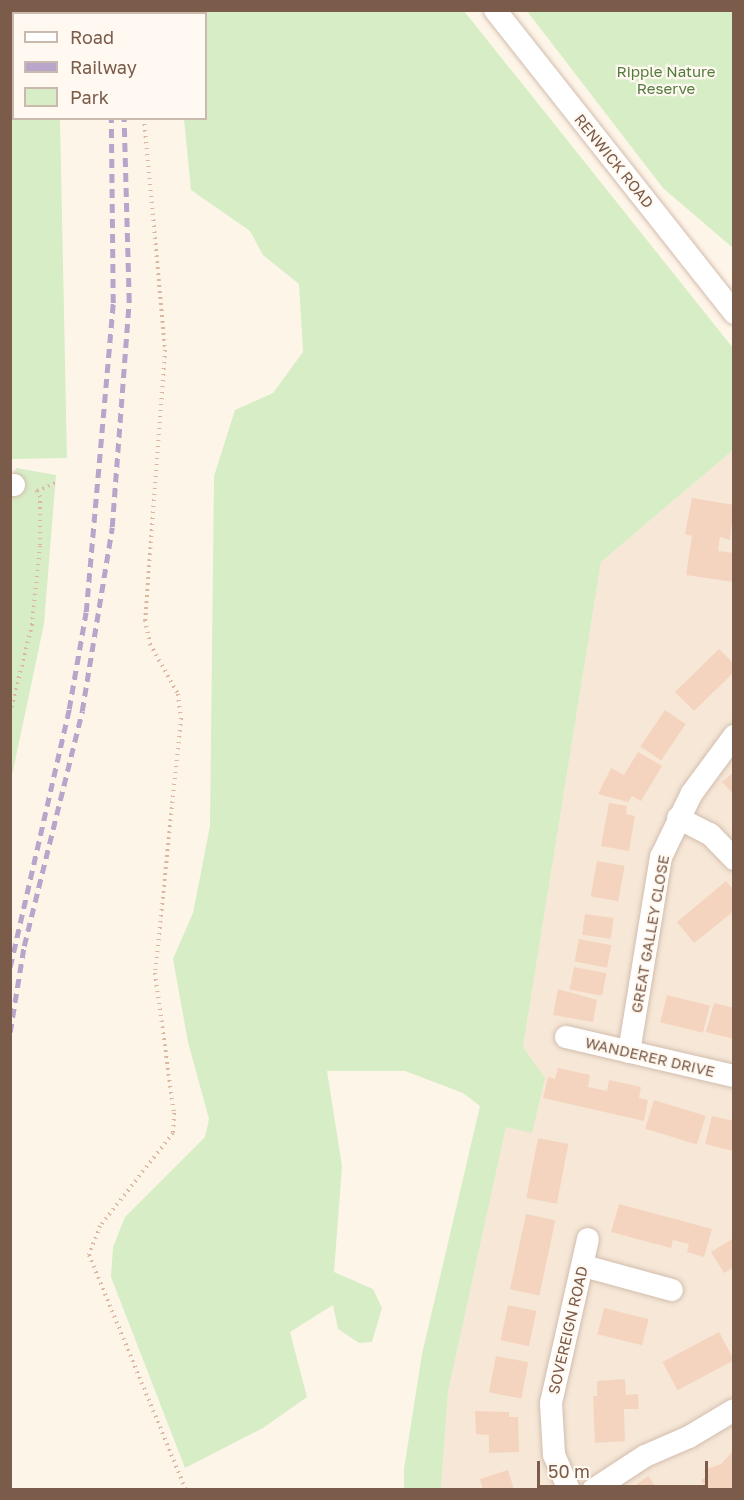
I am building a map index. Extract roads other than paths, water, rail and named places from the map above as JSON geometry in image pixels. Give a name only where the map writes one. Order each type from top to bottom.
[{"type":"street","name":"RENWICK ROAD","points":[[495,10],[734,312]]},
{"type":"street","name":"GREAT GALLEY CLOSE","points":[[628,1052],[661,857],[678,818],[734,736]]},
{"type":"street","points":[[678,818],[710,834],[734,859]]},
{"type":"street","name":"WANDERER DRIVE","points":[[566,1037],[734,1076]]},
{"type":"street","name":"SOVEREIGN ROAD","points":[[569,1490],[554,1455],[551,1403],[584,1266],[588,1239]]},
{"type":"street","points":[[584,1266],[672,1290]]},
{"type":"street","points":[[593,1490],[645,1456],[689,1437],[734,1410]]},
{"type":"railway","points":[[10,967],[69,709],[86,612],[113,303],[111,120]]},
{"type":"railway","points":[[10,1032],[24,946],[82,711],[112,527],[129,302],[124,120]]},
{"type":"park label","name":"Ripple Nature Reserve","points":[[666,80]]}]
